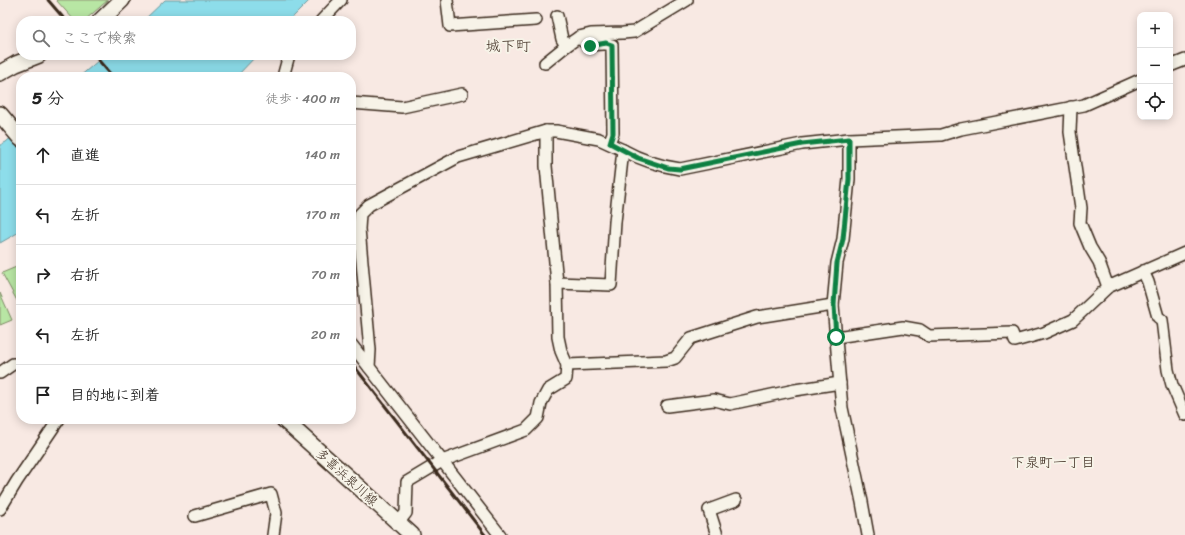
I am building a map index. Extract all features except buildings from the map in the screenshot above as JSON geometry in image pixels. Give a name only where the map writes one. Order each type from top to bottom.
[{"type":"main road","points":[[105,16],[122,0]]},
{"type":"main road","points":[[0,73],[26,60]]},
{"type":"main road","points":[[0,114],[16,133]]},
{"type":"main road","name":"多喜浜泉川線","points":[[289,424],[411,535]]},
{"type":"street","points":[[326,16],[341,0]]},
{"type":"street","points":[[448,0],[450,26],[536,20]]},
{"type":"street","points":[[545,62],[579,37],[591,34],[634,32],[687,0]]},
{"type":"street","points":[[557,16],[562,39],[566,46]]},
{"type":"street","points":[[579,37],[584,43],[590,46],[606,43],[612,45],[613,133],[610,143]]},
{"type":"street","points":[[285,72],[288,60]]},
{"type":"street","points":[[1173,65],[1185,60]]},
{"type":"street","points":[[370,367],[370,350],[359,229],[360,214],[369,205],[458,157],[546,131],[556,131],[600,139],[638,158],[668,168],[680,169],[802,144],[849,139],[941,135],[961,129],[1084,105],[1137,81]]},
{"type":"street","points":[[356,103],[402,107],[462,94]]},
{"type":"street","points":[[1071,107],[1070,132],[1081,208],[1080,223],[1090,247],[1099,262],[1108,287]]},
{"type":"street","points":[[398,523],[406,513],[407,482],[442,461],[526,430],[538,418],[540,403],[548,390],[566,379],[567,365],[561,351],[558,338],[557,283],[546,166],[546,131]]},
{"type":"street","points":[[849,139],[848,187],[843,239],[837,263],[834,305],[842,408],[868,535]]},
{"type":"street","points":[[557,283],[611,285],[615,222],[623,150]]},
{"type":"street","points":[[836,337],[903,327],[920,330],[929,336],[1012,333],[1015,340],[1044,333],[1073,320],[1108,287],[1185,253]]},
{"type":"street","points":[[1143,271],[1148,282],[1158,317],[1162,320],[1168,370],[1172,386],[1185,415]]},
{"type":"street","points":[[567,365],[666,361],[675,358],[691,338],[757,317],[834,305]]},
{"type":"street","points":[[356,350],[500,535]]},
{"type":"street","points":[[0,372],[13,364]]},
{"type":"street","points":[[667,406],[714,400],[730,404],[795,390],[840,383]]},
{"type":"street","points":[[0,509],[56,424]]},
{"type":"street","points":[[195,516],[271,494],[276,512],[276,522],[273,535]]},
{"type":"street","points":[[717,535],[709,510],[736,500]]},
{"type":"green space","points":[[56,0],[108,0],[90,16],[70,16]]},
{"type":"green space","points":[[16,267],[16,299],[2,273]]},
{"type":"green space","points":[[0,293],[12,320],[0,325]]},
{"type":"water","points":[[165,0],[310,0],[294,16],[148,16]]},
{"type":"water","points":[[99,60],[252,60],[241,72],[85,72]]},
{"type":"water","points":[[16,133],[16,234],[0,243],[0,145]]},
{"type":"railway","points":[[48,0],[62,16]]},
{"type":"railway","points":[[98,60],[109,72]]},
{"type":"railway","points":[[356,368],[485,535]]},
{"type":"district","name":"城下町","points":[[508,46]]},
{"type":"district","name":"下泉町一丁目","points":[[1053,462]]},
{"type":"route","points":[[590,46],[606,43],[612,45],[613,133],[610,143],[638,158],[668,168],[680,169],[802,144],[849,139],[849,179],[843,239],[837,263],[834,305],[836,337]]}]
